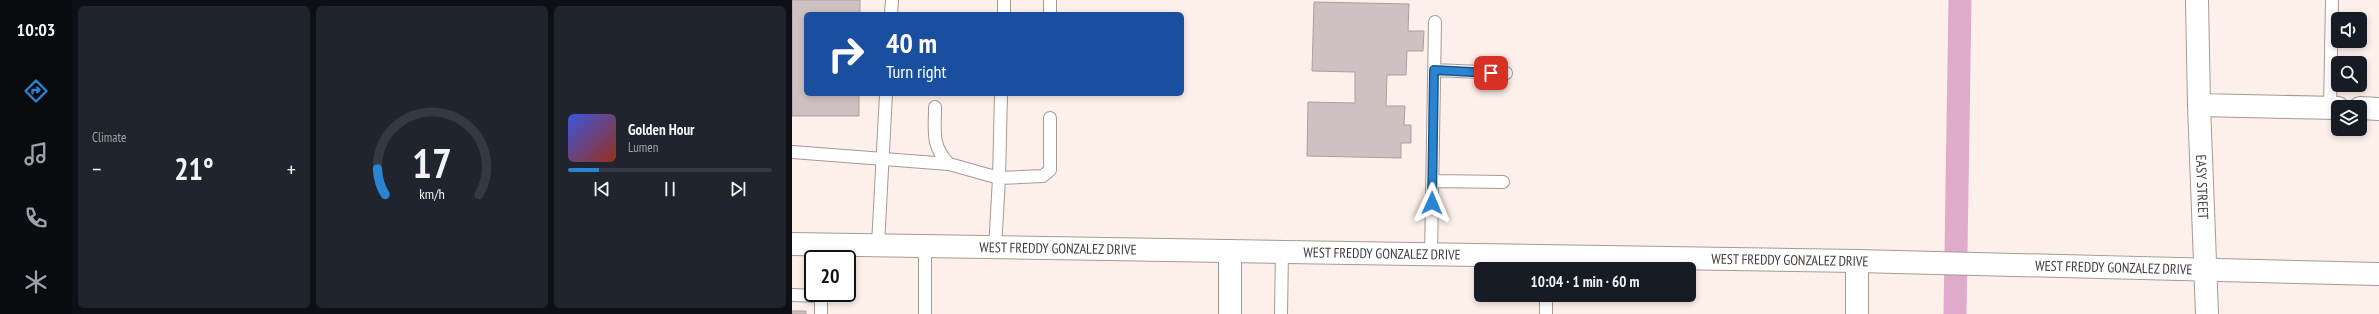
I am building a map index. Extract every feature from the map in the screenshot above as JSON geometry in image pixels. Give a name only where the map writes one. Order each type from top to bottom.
[{"type":"main road","name":"EASY STREET","points":[[2197,0],[2199,105],[2207,314]]},
{"type":"main road","points":[[2199,105],[2331,108]]},
{"type":"main road","points":[[2367,108],[2379,109]]},
{"type":"main road","name":"WEST FREDDY GONZALEZ DRIVE","points":[[792,244],[814,250]]},
{"type":"main road","name":"WEST FREDDY GONZALEZ DRIVE","points":[[841,250],[878,246],[925,246],[1230,251],[1431,255],[1532,262]]},
{"type":"main road","points":[[1230,251],[1230,314]]},
{"type":"main road","points":[[1857,261],[1857,314]]},
{"type":"main road","name":"WEST FREDDY GONZALEZ DRIVE","points":[[1696,262],[1857,261],[2379,274]]},
{"type":"lane","points":[[891,12],[892,0]]},
{"type":"lane","points":[[1004,0],[1004,12]]},
{"type":"lane","points":[[1050,0],[1050,12]]},
{"type":"lane","points":[[2332,0],[2334,100]]},
{"type":"lane","points":[[1431,255],[1435,22]]},
{"type":"lane","points":[[1434,70],[1506,73]]},
{"type":"lane","points":[[878,246],[886,96]]},
{"type":"lane","points":[[995,248],[999,178],[1001,96]]},
{"type":"lane","points":[[935,107],[934,137],[939,154],[949,164]]},
{"type":"lane","points":[[792,152],[949,164],[999,178],[1044,176],[1050,170],[1050,118]]},
{"type":"lane","points":[[1432,181],[1503,182]]},
{"type":"lane","points":[[925,246],[925,314]]},
{"type":"lane","points":[[1281,314],[1282,252]]},
{"type":"lane","points":[[792,296],[804,295]]},
{"type":"lane","points":[[821,302],[821,314]]},
{"type":"lane","points":[[1546,302],[1546,314]]},
{"type":"building","points":[[792,0],[860,0],[860,12],[804,12],[804,96],[859,96],[859,116],[792,116]]},
{"type":"building","points":[[1314,2],[1409,4],[1408,31],[1424,31],[1423,51],[1407,51],[1406,75],[1387,75],[1386,106],[1405,106],[1404,125],[1411,125],[1411,143],[1401,143],[1401,158],[1307,156],[1308,102],[1355,103],[1355,72],[1312,71]]},
{"type":"building","points":[[792,311],[806,311],[806,314],[792,314]]},
{"type":"waterway","points":[[1955,314],[1960,0]]},
{"type":"route","points":[[1432,203],[1434,70],[1491,73]]}]
